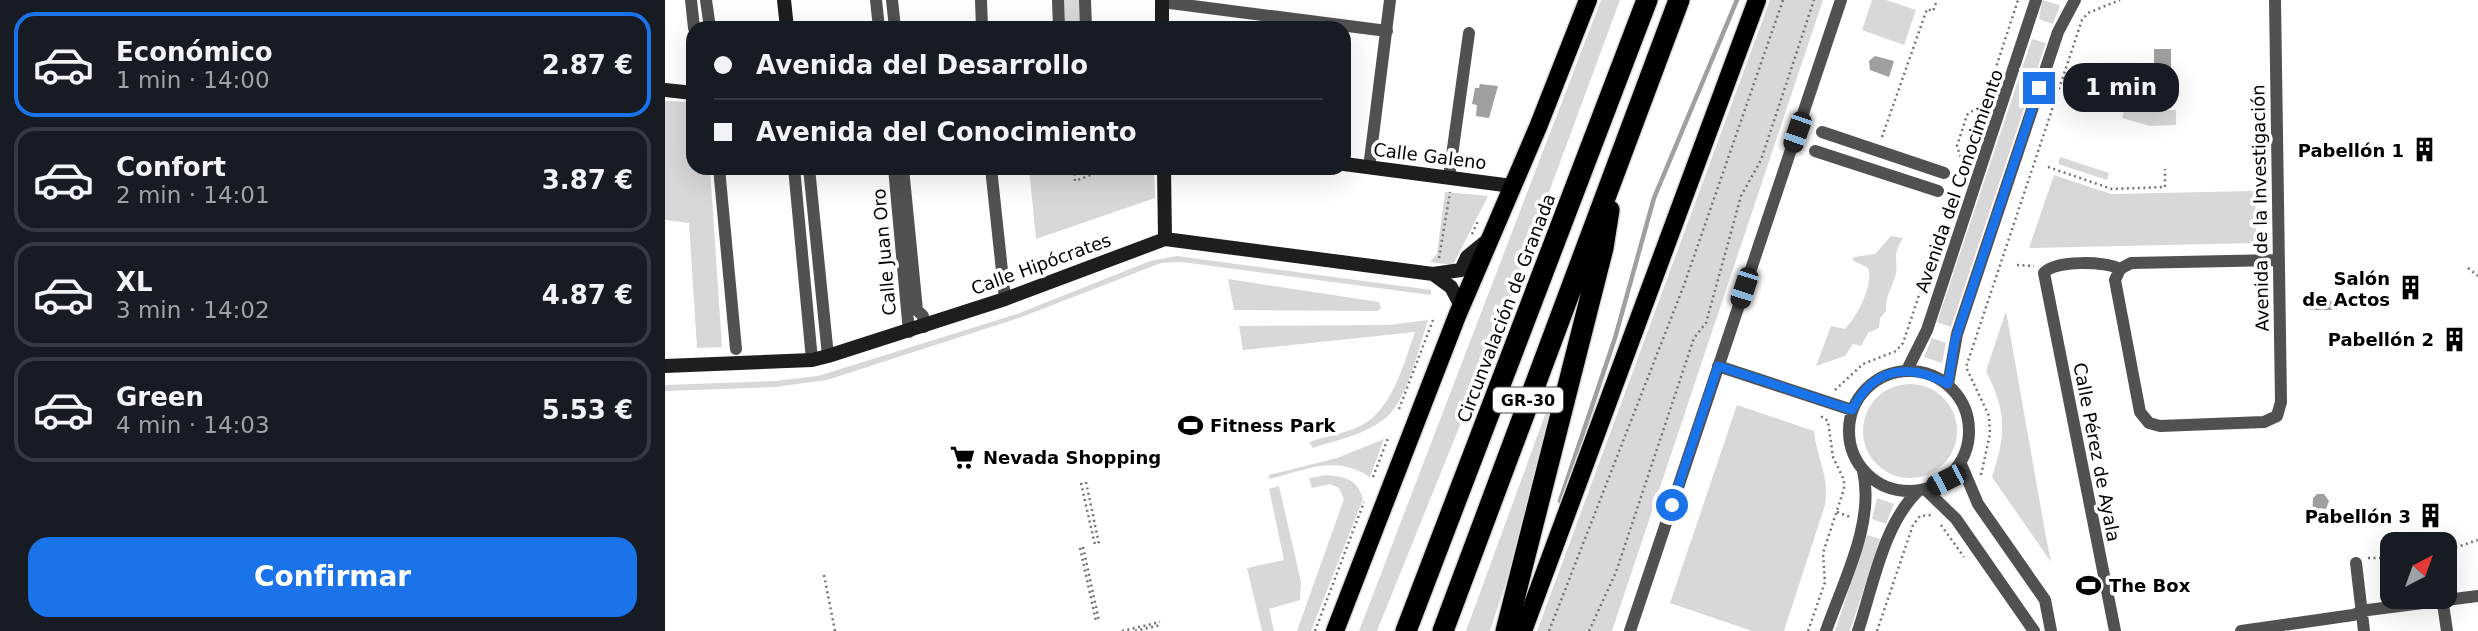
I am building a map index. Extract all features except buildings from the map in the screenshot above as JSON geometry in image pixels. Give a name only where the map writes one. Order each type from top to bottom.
[{"type":"highway","name":"Circunvalación de Granada","points":[[1406,631],[1647,0]]},
{"type":"highway","name":"GR-30","points":[[1443,631],[1679,0]]},
{"type":"highway","points":[[1506,631],[1603,248],[1615,170]]},
{"type":"main road","points":[[1335,631],[1461,306],[1588,0]]},
{"type":"main road","points":[[1523,631],[1757,0]]},
{"type":"street","points":[[691,0],[693,21]]},
{"type":"street","points":[[706,0],[708,21]]},
{"type":"street","points":[[784,0],[786,21]]},
{"type":"street","points":[[876,0],[878,21]]},
{"type":"street","points":[[892,0],[894,21]]},
{"type":"street","points":[[981,0],[982,21]]},
{"type":"street","points":[[1058,0],[1059,21]]},
{"type":"street","points":[[1086,0],[1086,21]]},
{"type":"street","points":[[1369,168],[1390,0]]},
{"type":"street","points":[[1630,631],[1841,0]]},
{"type":"street","name":"Avenida del Conocimiento","points":[[1907,370],[1927,331],[2036,0]]},
{"type":"street","points":[[1948,384],[1950,357],[1961,321],[2058,33],[2075,0]]},
{"type":"street","name":"Avenida de la Investigación","points":[[2120,269],[2115,280],[2132,371],[2140,412],[2149,423],[2160,426],[2264,422],[2277,416],[2281,402],[2275,0]]},
{"type":"street","points":[[1162,21],[1162,1],[1312,21]]},
{"type":"street","points":[[1351,26],[1387,31]]},
{"type":"street","points":[[1450,183],[1469,33]]},
{"type":"street","points":[[665,90],[686,92]]},
{"type":"street","points":[[1822,132],[1944,173]]},
{"type":"street","points":[[1815,151],[1938,191]]},
{"type":"street","name":"Calle Galeno","points":[[1351,165],[1450,183],[1512,186]]},
{"type":"street","points":[[720,175],[736,349]]},
{"type":"street","points":[[795,175],[812,360]]},
{"type":"street","points":[[810,175],[828,356]]},
{"type":"street","name":"Calle Juan Oro","points":[[895,175],[909,332]]},
{"type":"street","name":"Calle Juan Oro","points":[[904,175],[917,310],[923,316],[924,327]]},
{"type":"street","points":[[992,175],[1005,299]]},
{"type":"street","points":[[1164,175],[1165,239]]},
{"type":"street","name":"Calle Hipócrates","points":[[665,366],[812,360],[828,356],[1005,299],[1165,239],[1435,270],[1461,270],[1467,257],[1491,237]]},
{"type":"street","points":[[2120,269],[2131,263],[2278,260]]},
{"type":"street","name":"Calle Pérez de Ayala","points":[[2115,631],[2044,273],[2054,265],[2104,264],[2120,269]]},
{"type":"street","points":[[1435,270],[1451,287],[1461,306]]},
{"type":"street","points":[[1718,366],[1852,410]]},
{"type":"street","points":[[1826,631],[1863,521],[1868,491],[1863,471],[1853,455],[1848,430],[1852,410],[1872,383],[1890,373],[1907,370],[1929,374],[1948,384],[1962,401],[1969,422],[1969,442],[1961,464],[1946,480],[1921,491],[1904,505],[1892,530],[1858,631]]},
{"type":"street","points":[[1961,464],[1978,504],[2045,600],[2051,631]]},
{"type":"street","points":[[1863,471],[1879,484],[1902,492],[1921,491],[1949,510],[2034,631]]},
{"type":"street","points":[[2357,560],[2364,631]]},
{"type":"street","points":[[2457,597],[2478,596]]},
{"type":"street","points":[[2025,616],[2045,600]]},
{"type":"street","points":[[2241,631],[2380,609]]},
{"type":"street","points":[[2444,609],[2447,631]]},
{"type":"path","points":[[1549,631],[1684,285],[1783,0]]},
{"type":"path","points":[[1588,631],[1616,572],[1694,338],[1706,323],[1741,196],[1761,160],[1814,0]]},
{"type":"path","points":[[1877,150],[1927,9],[1933,11],[1937,0]]},
{"type":"path","points":[[1808,631],[1825,582],[1823,553],[1845,489],[1844,480],[1833,457],[1828,421],[1804,410],[1808,396],[1812,384],[1834,390],[1863,364],[1901,348],[1963,164],[1957,146],[1968,115],[1985,101],[2018,0]]},
{"type":"path","points":[[1983,484],[1981,474],[1990,434],[1989,416],[1966,367],[2082,20],[2088,13],[2120,0]]},
{"type":"path","points":[[2048,167],[2112,189],[2165,187],[2165,169]]},
{"type":"path","points":[[1075,175],[1075,181],[1091,175]]},
{"type":"path","points":[[1435,270],[1450,183]]},
{"type":"path","points":[[2017,265],[2030,266]]},
{"type":"path","points":[[2468,268],[2478,276]]},
{"type":"path","points":[[1399,409],[1433,320]]},
{"type":"path","points":[[1373,477],[1388,438]]},
{"type":"path","points":[[1084,483],[1097,544]]},
{"type":"path","points":[[1315,631],[1364,502]]},
{"type":"path","points":[[1877,631],[1913,525],[1920,516],[1926,514],[1936,518],[1971,566]]},
{"type":"path","points":[[2457,547],[2478,540]]},
{"type":"path","points":[[1082,548],[1098,621]]},
{"type":"path","points":[[2357,560],[2380,559]]},
{"type":"path","points":[[824,575],[835,631]]},
{"type":"path","points":[[1122,631],[1161,623],[1135,631]]},
{"type":"shaded area","points":[[1063,0],[1081,0],[1081,21],[1064,21]]},
{"type":"shaded area","points":[[1601,0],[1620,0],[1494,341],[1377,631],[1359,631]]},
{"type":"shaded area","points":[[1770,0],[1823,0],[1612,631],[1537,631]]},
{"type":"shaded area","points":[[1872,0],[1886,0],[1916,10],[1904,45],[1862,30]]},
{"type":"shaded area","points":[[2042,0],[2060,5],[2053,24],[2039,19]]},
{"type":"shaded area","points":[[2032,39],[2046,43],[1951,327],[1937,322]]},
{"type":"shaded area","points":[[2154,49],[2171,49],[2171,93],[2154,93]]},
{"type":"shaded area","points":[[1875,56],[1894,61],[1889,77],[1870,70],[1869,61]]},
{"type":"shaded area","points":[[2138,67],[2149,70],[2150,110],[2176,110],[2176,125],[2150,126],[2122,118],[2127,102],[2132,105],[2136,96],[2129,96]]},
{"type":"shaded area","points":[[1480,84],[1498,86],[1489,118],[1476,116],[1477,105],[1472,104],[1475,88],[1479,88]]},
{"type":"shaded area","points":[[2153,97],[2172,97],[2172,108],[2154,108]]},
{"type":"shaded area","points":[[665,101],[686,102],[686,175],[710,175],[722,347],[697,348],[689,223],[665,220]]},
{"type":"shaded area","points":[[2060,157],[2109,173],[2107,180],[2058,164]]},
{"type":"shaded area","points":[[1030,175],[1154,175],[1155,198],[1036,239]]},
{"type":"shaded area","points":[[2054,175],[2111,194],[2255,191],[2256,243],[2029,248]]},
{"type":"shaded area","points":[[1445,192],[1488,196],[1453,265],[1430,262],[1437,254]]},
{"type":"shaded area","points":[[1891,236],[1903,238],[1897,251],[1895,277],[1879,328],[1868,333],[1861,346],[1853,344],[1845,356],[1816,366],[1831,326],[1845,329],[1855,317],[1867,291],[1868,268],[1852,260],[1854,257],[1875,254]]},
{"type":"shaded area","points":[[1177,256],[1431,290],[1431,295],[1182,262],[1161,263],[1019,318],[827,380],[775,387],[665,391],[665,385],[775,381],[818,376],[1017,314],[1150,261]]},
{"type":"shaded area","points":[[1228,279],[1379,302],[1381,308],[1378,311],[1234,310]]},
{"type":"shaded area","points":[[2309,301],[2332,301],[2334,307],[2332,310],[2308,310]]},
{"type":"shaded area","points":[[2006,311],[2051,562],[1992,477],[2000,448],[2002,424],[1998,399],[1986,371]]},
{"type":"shaded area","points":[[1428,320],[1407,384],[1388,416],[1362,432],[1313,448],[1309,442],[1356,428],[1379,411],[1395,387],[1415,332],[1243,350],[1239,326],[1390,325]]},
{"type":"shaded area","points":[[1932,338],[1946,343],[1942,363],[1924,357]]},
{"type":"shaded area","points":[[1568,352],[1511,567],[1490,631],[1466,631]]},
{"type":"shaded area","points":[[1910,384],[1928,388],[1943,398],[1953,413],[1957,431],[1953,449],[1943,464],[1928,474],[1910,478],[1892,474],[1877,464],[1867,449],[1863,431],[1867,413],[1877,398],[1892,388]]},
{"type":"shaded area","points":[[1737,405],[1814,431],[1825,476],[1825,505],[1784,631],[1752,631],[1670,603]]},
{"type":"shaded area","points":[[1384,439],[1370,477],[1345,466],[1332,465],[1308,468],[1269,479],[1269,475],[1337,458]]},
{"type":"shaded area","points":[[1327,475],[1350,480],[1358,487],[1363,499],[1311,631],[1297,631],[1344,499],[1339,488],[1330,484],[1312,488],[1309,478]]},
{"type":"shaded area","points":[[1279,486],[1301,582],[1300,600],[1269,609],[1274,631],[1262,631],[1247,568],[1284,560],[1269,489]]},
{"type":"shaded area","points":[[2317,494],[2324,494],[2329,501],[2326,509],[2319,508],[2319,514],[2324,516],[2322,522],[2312,521],[2313,498]]},
{"type":"shaded area","points":[[1877,498],[1894,504],[1886,524],[1872,519]]},
{"type":"shaded area","points":[[1867,535],[1880,539],[1850,631],[1835,631]]},
{"type":"waterway","points":[[1560,501],[1615,338],[1654,198],[1737,0]]},
{"type":"place","name":"Pabellón 1","points":[[2424,150]]},
{"type":"place","name":"Salón de Actos","points":[[2410,288]]},
{"type":"place","name":"Pabellón 2","points":[[2454,339]]},
{"type":"place","name":"Fitness Park","points":[[1190,425]]},
{"type":"place","name":"Nevada Shopping","points":[[963,457]]},
{"type":"place","name":"Pabellón 3","points":[[2431,516]]},
{"type":"place","name":"The Box","points":[[2089,585]]},
{"type":"route","points":[[1672,505],[1718,366],[1852,410],[1859,397],[1872,383],[1890,373],[1907,370],[1929,374],[1948,384],[1950,357],[1955,340],[2039,88]]}]
